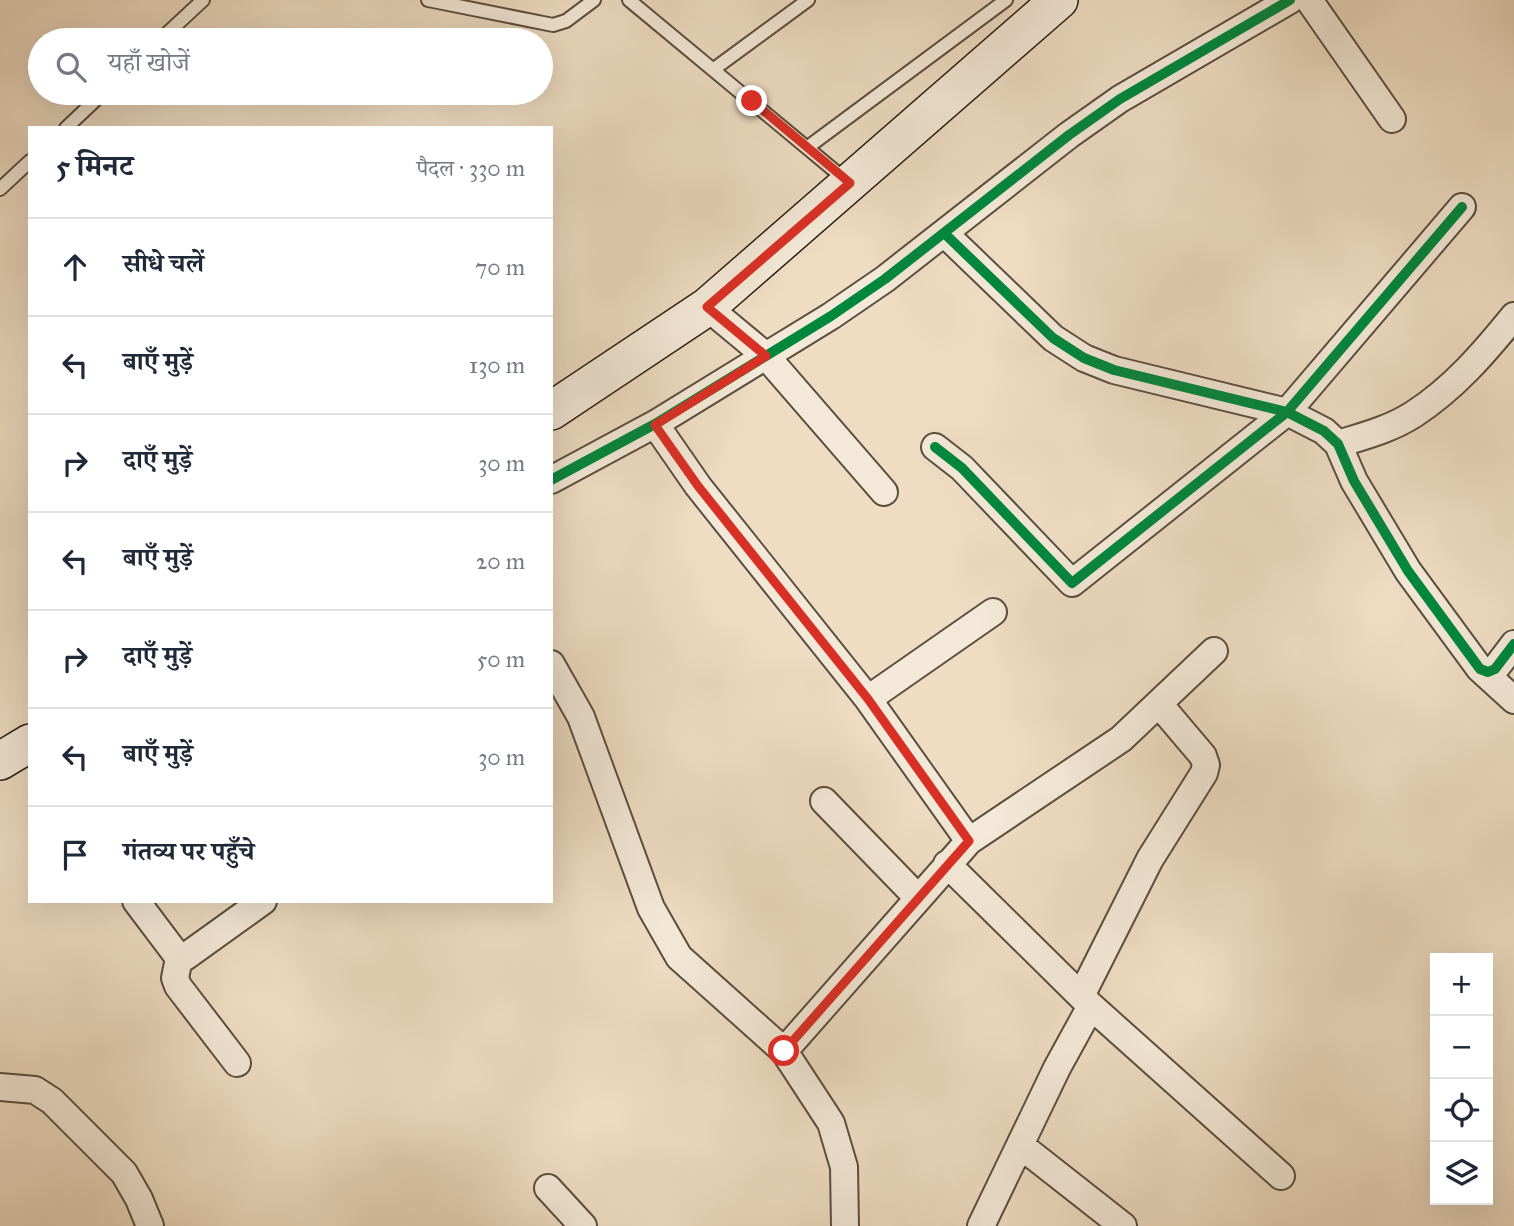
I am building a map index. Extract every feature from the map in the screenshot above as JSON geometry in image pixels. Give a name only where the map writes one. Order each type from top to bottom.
[{"type":"street","points":[[553,410],[707,307],[1059,0]]},
{"type":"street","points":[[553,479],[655,425],[885,279],[1119,99],[1290,0]]},
{"type":"street","points":[[1309,0],[1392,119]]},
{"type":"street","points":[[935,447],[962,468],[1072,583],[1287,412],[1462,207]]},
{"type":"street","points":[[944,233],[1053,338],[1084,358],[1114,370],[1287,412],[1311,422],[1338,444],[1354,481],[1408,571],[1480,669],[1514,700]]},
{"type":"street","points":[[707,307],[766,356],[884,492]]},
{"type":"street","points":[[1338,444],[1376,432],[1413,415],[1453,385],[1514,316]]},
{"type":"street","points":[[655,425],[698,486],[868,699],[969,841]]},
{"type":"street","points":[[868,699],[993,612]]},
{"type":"street","points":[[1480,669],[1488,672],[1495,669],[1514,644]]},
{"type":"street","points":[[784,1051],[969,841],[1121,739],[1214,651]]},
{"type":"street","points":[[553,668],[581,717],[651,908],[679,957],[784,1051],[831,1124],[844,1167],[845,1226]]},
{"type":"street","points":[[981,1226],[1057,1068],[1150,859],[1204,773],[1206,765],[1203,756],[1159,704]]},
{"type":"street","points":[[0,761],[28,744]]},
{"type":"street","points":[[824,801],[918,898]]},
{"type":"street","points":[[947,864],[1086,1001],[1281,1177]]},
{"type":"street","points":[[138,903],[179,958],[175,978],[178,986],[237,1063]]},
{"type":"street","points":[[179,958],[185,957],[260,903]]},
{"type":"street","points":[[0,1087],[35,1090],[52,1101],[124,1173],[150,1226]]},
{"type":"street","points":[[1020,1145],[1123,1226]]},
{"type":"street","points":[[548,1188],[583,1226]]},
{"type":"lane","points":[[173,28],[203,0]]},
{"type":"lane","points":[[428,0],[541,25],[566,22],[594,0]]},
{"type":"lane","points":[[629,0],[850,183]]},
{"type":"lane","points":[[714,69],[808,0]]},
{"type":"lane","points":[[808,147],[1006,0]]},
{"type":"lane","points":[[68,126],[90,105]]},
{"type":"lane","points":[[0,189],[28,163]]},
{"type":"cycle path","points":[[553,479],[655,424],[831,316],[885,279],[1069,135],[1120,99],[1290,0]]},
{"type":"cycle path","points":[[935,447],[962,468],[1072,583],[1287,412],[1462,207]]},
{"type":"cycle path","points":[[944,233],[1053,338],[1084,358],[1114,370],[1287,412],[1324,431],[1338,444],[1354,481],[1408,571],[1480,669],[1488,672],[1495,669],[1514,644]]},
{"type":"route","points":[[752,101],[850,183],[707,307],[766,356],[655,425],[698,486],[868,699],[969,841],[784,1051]]}]
